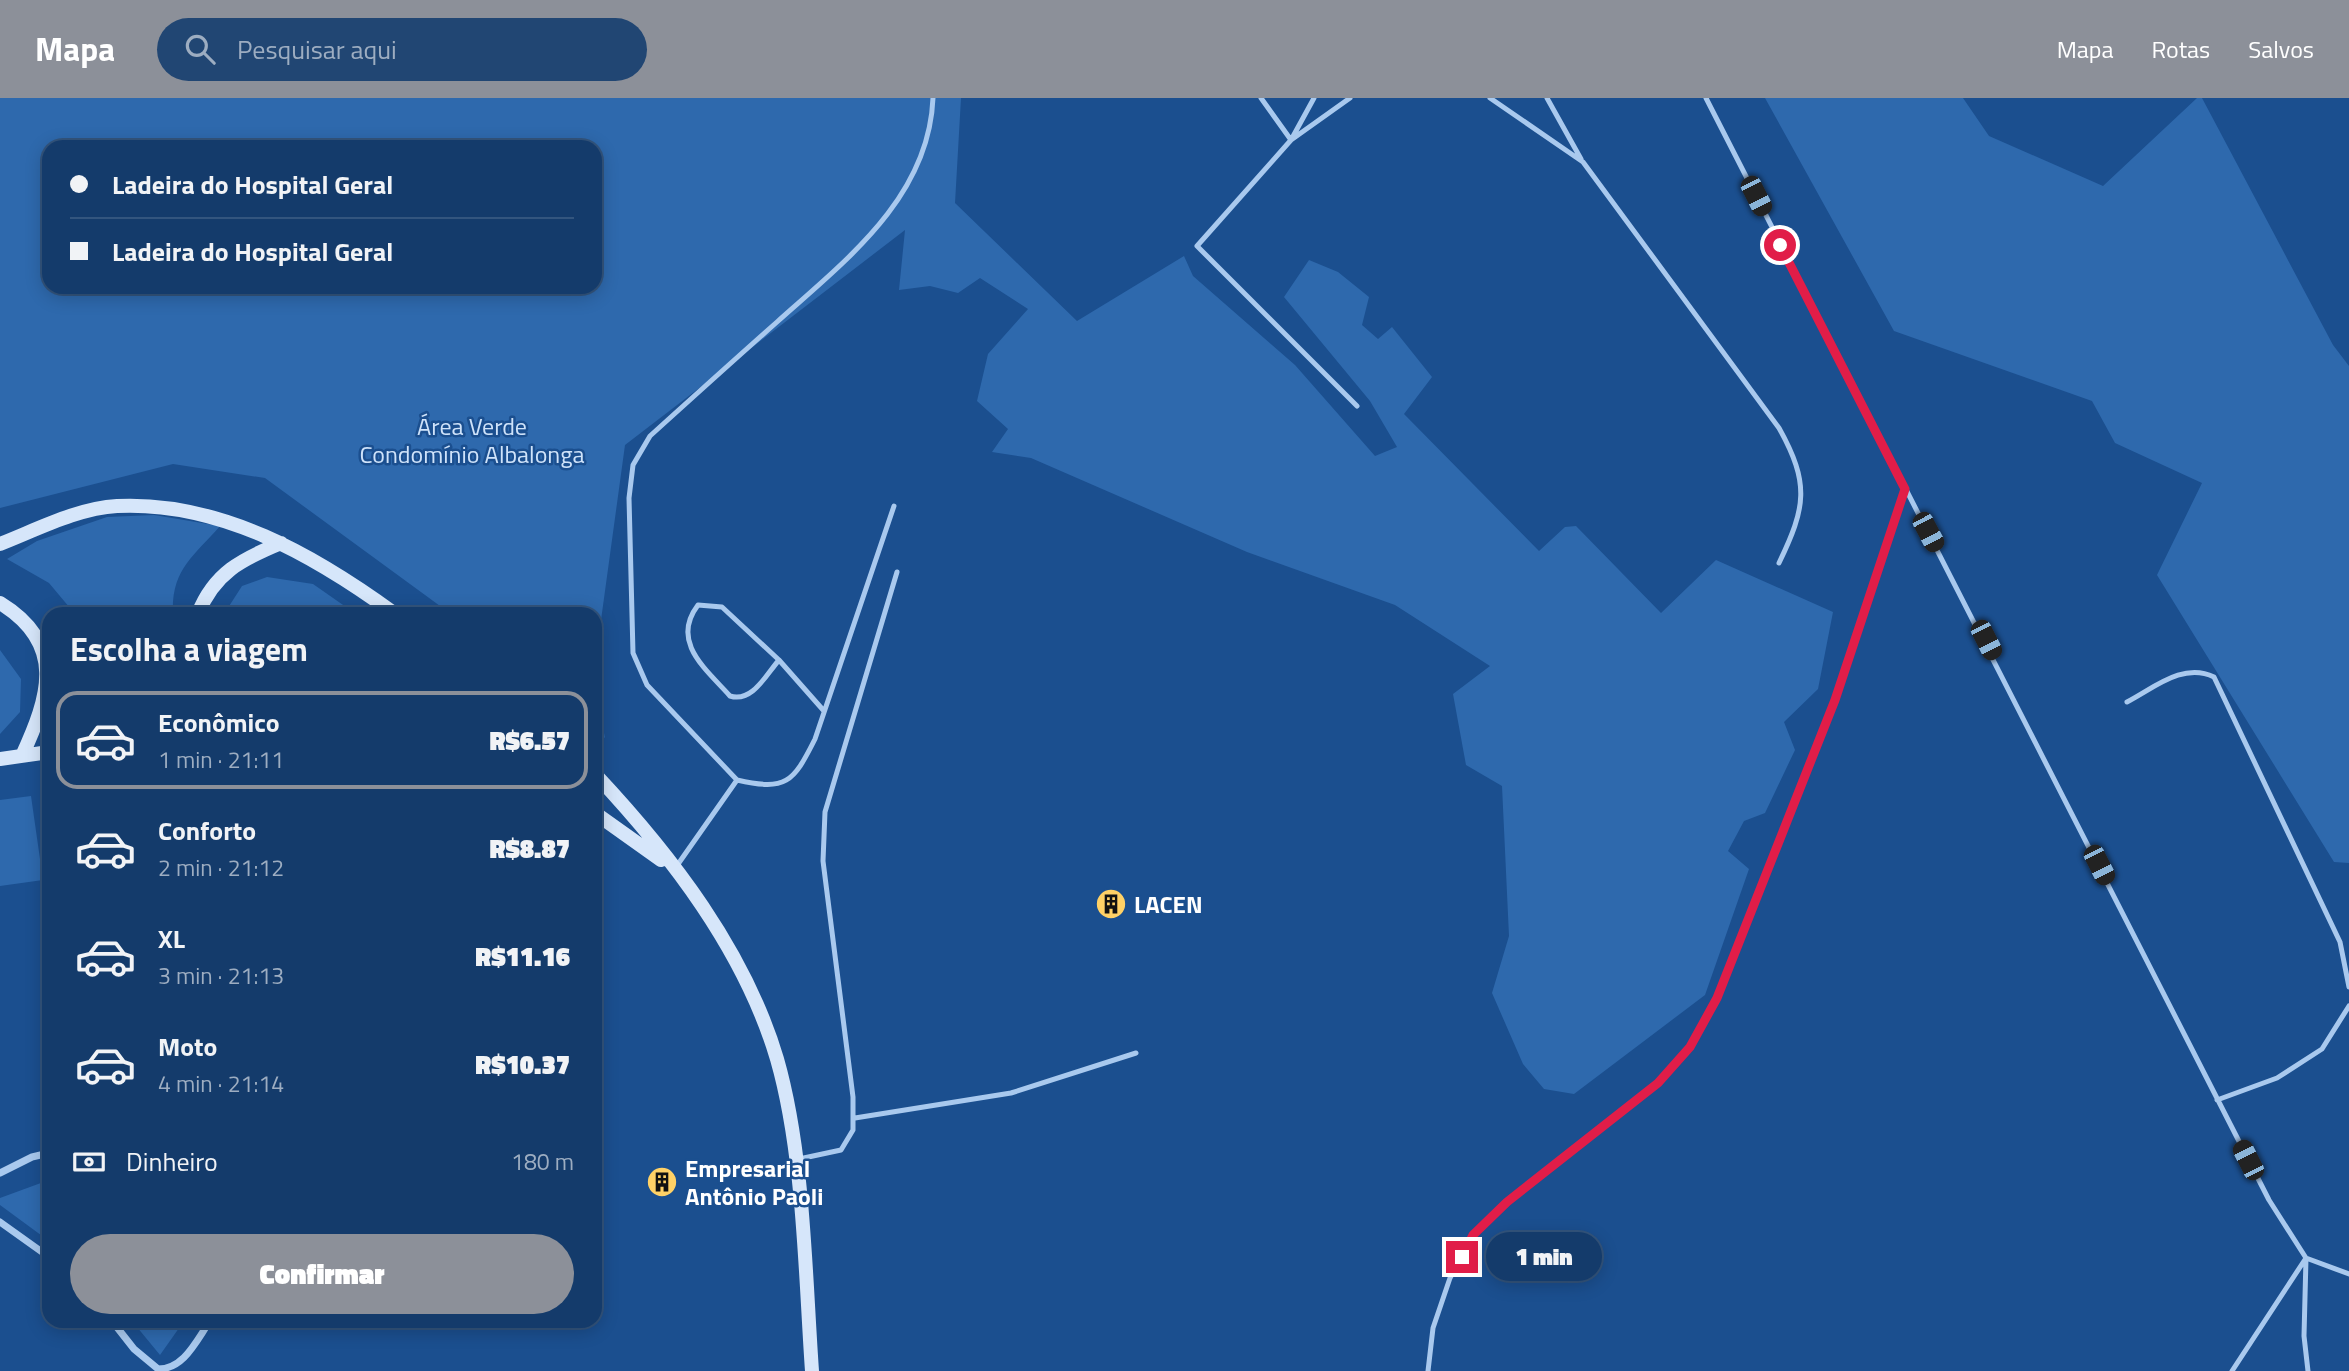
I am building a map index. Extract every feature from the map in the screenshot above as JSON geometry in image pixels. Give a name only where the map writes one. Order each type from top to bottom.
[{"type":"street","points":[[0,544],[69,518],[115,506],[192,513],[229,522],[281,543],[319,563],[385,607]]},
{"type":"street","points":[[201,607],[204,598],[227,570],[241,559],[281,543]]},
{"type":"street","points":[[0,603],[28,626],[42,657]]},
{"type":"street","points":[[22,755],[42,711]]},
{"type":"street","points":[[0,759],[42,753]]},
{"type":"street","points":[[602,782],[674,869],[721,933],[752,994],[777,1060],[794,1160],[812,1371]]},
{"type":"street","points":[[602,818],[674,869]]},
{"type":"street","points":[[0,1172],[42,1155]]},
{"type":"street","points":[[0,1222],[42,1252]]},
{"type":"street","points":[[118,1328],[134,1349],[158,1369],[169,1369],[181,1363],[205,1328]]},
{"type":"lane","points":[[894,506],[824,711],[801,767],[782,784],[763,786],[737,780],[647,685],[633,653],[629,498],[633,464],[650,436],[862,246],[894,208],[918,164],[932,120],[933,98]]},
{"type":"lane","points":[[1261,98],[1291,139]]},
{"type":"lane","points":[[1314,98],[1291,139],[1197,246],[1357,406]]},
{"type":"lane","points":[[1291,139],[1350,98]]},
{"type":"lane","points":[[1490,98],[1583,162]]},
{"type":"lane","points":[[1547,98],[1583,162],[1779,428],[1796,458],[1803,495],[1794,533],[1779,563]]},
{"type":"lane","points":[[1706,98],[1905,489],[1986,640],[2217,1100],[2269,1200],[2306,1258],[2304,1336],[2308,1371]]},
{"type":"lane","points":[[1428,1371],[1433,1328],[1450,1278],[1473,1235],[1507,1202],[1658,1083],[1690,1047],[1717,998],[1835,700],[1905,489]]},
{"type":"lane","points":[[794,1160],[841,1150],[850,1138],[855,1118],[823,861],[825,812],[897,572]]},
{"type":"lane","points":[[779,660],[748,696],[738,699],[730,696],[693,655],[686,636],[689,617],[698,605],[722,607],[779,660],[824,711]]},
{"type":"lane","points":[[2127,702],[2185,671],[2200,670],[2214,677],[2340,942],[2349,987]]},
{"type":"lane","points":[[674,869],[737,780]]},
{"type":"lane","points":[[2217,1100],[2277,1078],[2322,1049],[2349,1006]]},
{"type":"lane","points":[[855,1118],[1011,1093],[1136,1053]]},
{"type":"lane","points":[[2306,1258],[2349,1274]]},
{"type":"lane","points":[[2232,1371],[2306,1258]]},
{"type":"green space","name":"Área Verde Condomínio Albalonga","points":[[0,98],[961,98],[955,203],[1077,321],[1184,256],[1193,276],[1295,365],[1375,456],[1397,447],[1370,401],[1284,297],[1309,260],[1338,272],[1369,297],[1362,325],[1378,339],[1392,327],[1432,377],[1404,414],[1539,551],[1565,527],[1576,526],[1661,613],[1716,560],[1833,612],[1818,689],[1784,722],[1795,750],[1765,813],[1744,821],[1728,851],[1749,869],[1705,995],[1574,1094],[1544,1089],[1523,1064],[1492,993],[1509,936],[1502,786],[1466,765],[1453,694],[1490,666],[1395,605],[1247,552],[1031,458],[992,452],[1008,429],[977,401],[988,354],[1028,309],[980,278],[958,293],[930,286],[899,290],[905,230],[625,445],[602,613],[602,607],[441,607],[265,478],[173,464],[0,508]]},
{"type":"green space","points":[[1765,98],[1963,98],[1989,136],[2103,186],[2197,98],[2202,98],[2333,345],[2349,366],[2349,863],[2334,862],[2157,575],[2202,483],[2115,443],[2092,401],[1894,331]]},
{"type":"green space","points":[[154,515],[220,526],[180,575],[173,607],[69,607],[49,583],[7,559],[37,541],[107,517]]},
{"type":"green space","points":[[267,577],[313,584],[346,607],[228,607],[242,586]]},
{"type":"green space","points":[[0,650],[21,679],[20,712],[0,734]]},
{"type":"green space","points":[[31,796],[42,880],[0,886],[0,800]]},
{"type":"green space","points":[[42,1183],[42,1236],[0,1205],[0,1198]]},
{"type":"green space","points":[[138,1328],[179,1328],[160,1355]]},
{"type":"place","name":"LACEN","points":[[1111,904]]},
{"type":"place","name":"Empresarial Antônio Paoli","points":[[662,1182]]},
{"type":"route","points":[[1462,1257],[1473,1235],[1507,1202],[1658,1083],[1690,1047],[1717,998],[1835,700],[1905,489],[1780,245]]}]
